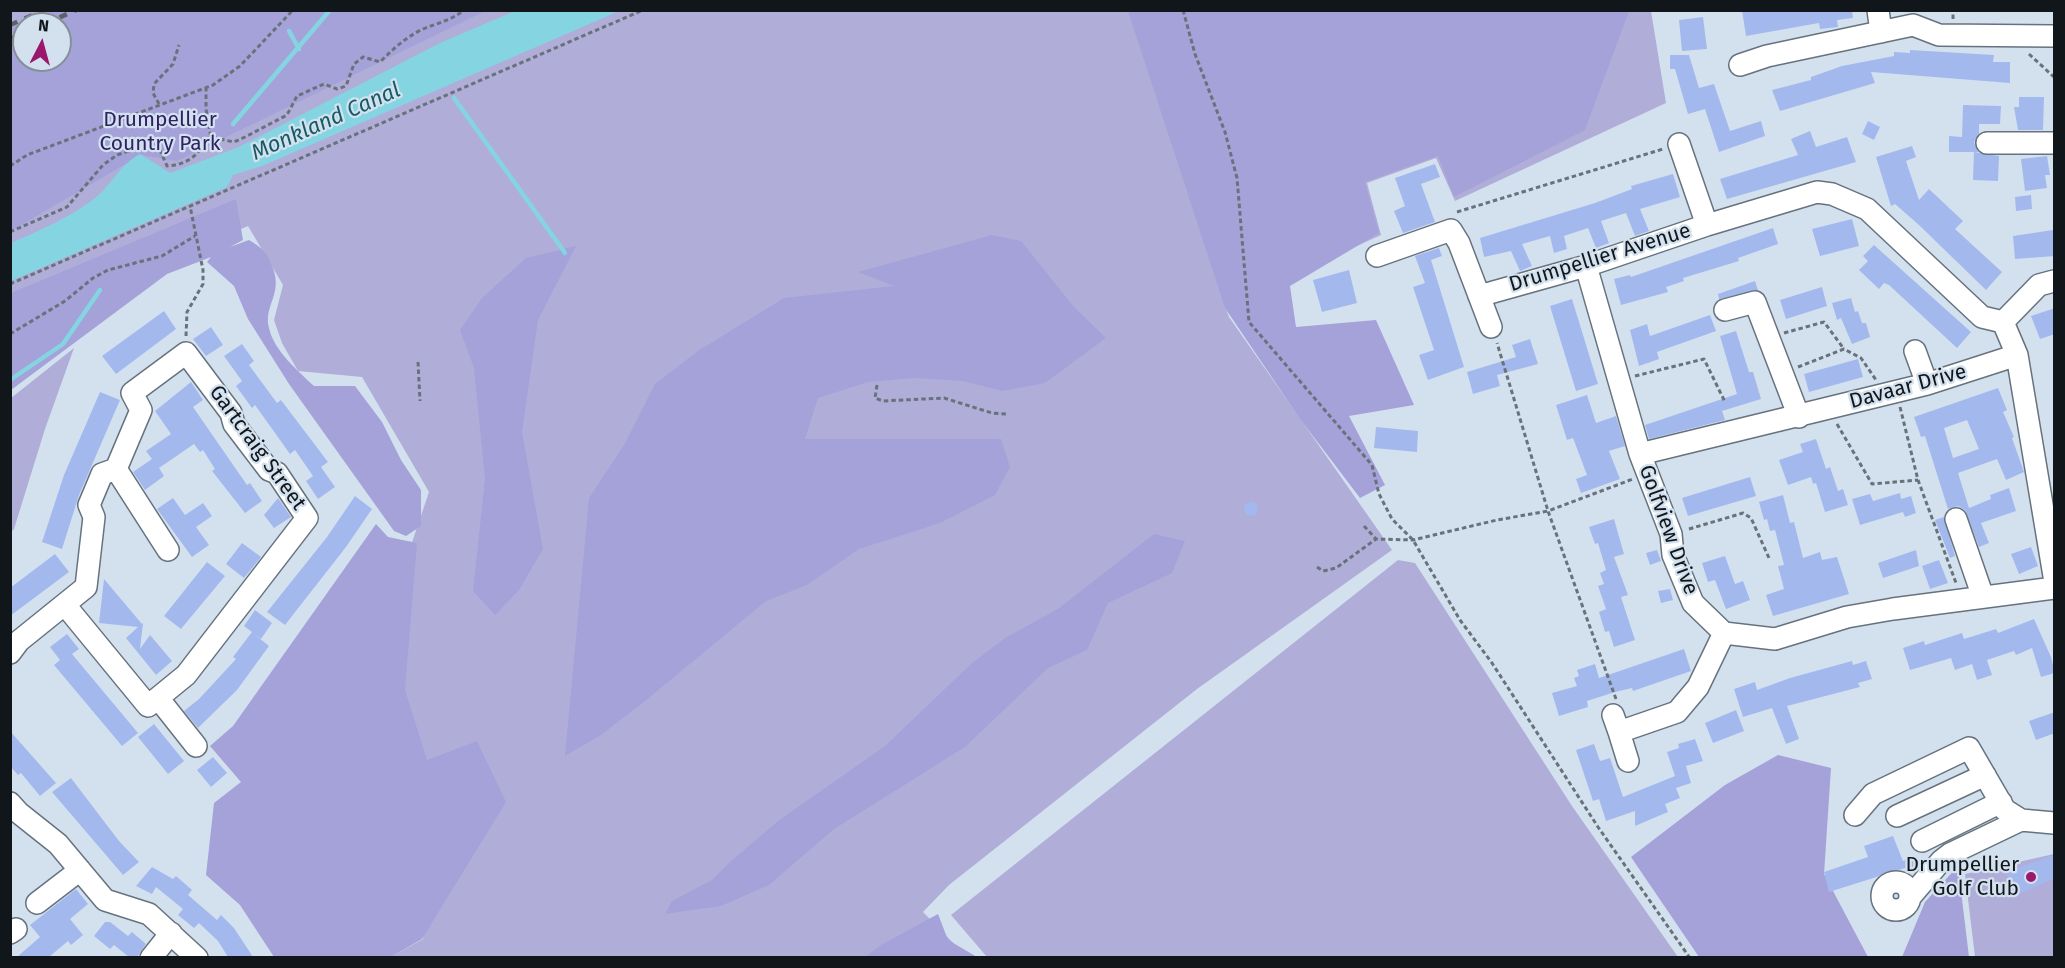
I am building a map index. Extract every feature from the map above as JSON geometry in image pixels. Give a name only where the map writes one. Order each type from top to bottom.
[{"type":"street","points":[[1878,10],[1881,32]]},
{"type":"street","points":[[1740,64],[1767,56],[1913,25],[1939,35],[2055,36]]},
{"type":"street","points":[[1987,143],[2055,143]]},
{"type":"street","name":"Drumpellier Avenue","points":[[1679,144],[1707,225]]},
{"type":"street","name":"Drumpellier Avenue","points":[[1486,293],[1586,266],[1707,225],[1817,192],[1832,194],[1867,209],[1982,317],[2003,322]]},
{"type":"street","points":[[1377,256],[1451,230],[1486,293],[1491,327]]},
{"type":"street","name":"Golfview Drive","points":[[1586,266],[1641,454],[1671,534],[1673,555],[1693,603],[1725,633]]},
{"type":"street","points":[[2055,281],[2039,285],[2003,322],[2017,355],[2055,576]]},
{"type":"street","points":[[1725,310],[1755,302],[1799,417]]},
{"type":"street","points":[[1915,351],[1927,384]]},
{"type":"street","points":[[10,653],[19,641],[86,587],[94,517],[89,505],[102,474],[116,469],[141,410],[132,393],[186,353]]},
{"type":"street","name":"Gartcraig Street","points":[[158,698],[186,675],[308,518],[278,473],[269,470],[234,424],[231,413],[186,353]]},
{"type":"street","name":"Davaar Drive","points":[[1641,454],[1927,384],[2017,355]]},
{"type":"street","points":[[116,469],[168,550]]},
{"type":"street","points":[[1956,519],[1973,598]]},
{"type":"street","points":[[1628,761],[1616,723],[1677,712],[1698,687],[1725,633],[1775,639],[1847,617],[2055,588]]},
{"type":"street","points":[[65,605],[148,706],[158,698],[196,746]]},
{"type":"street","points":[[1855,815],[1873,794],[1969,748],[2005,810],[2021,820],[2055,823]]},
{"type":"street","points":[[1897,816],[1985,775]]},
{"type":"street","points":[[10,802],[19,813],[58,844],[105,900],[149,914],[197,957]]},
{"type":"street","points":[[1922,841],[2001,802]]},
{"type":"street","points":[[1911,896],[1941,861],[1950,854],[2021,820]]},
{"type":"street","points":[[37,903],[80,870]]},
{"type":"street","points":[[151,957],[171,933]]},
{"type":"path","points":[[10,166],[27,155],[222,80],[240,66],[292,10]]},
{"type":"path","points":[[211,138],[234,142],[287,115],[297,96],[324,84],[337,89],[346,86],[354,64],[363,57],[380,62],[401,42],[436,23],[454,19],[464,10]]},
{"type":"path","points":[[10,284],[643,10]]},
{"type":"path","points":[[1183,10],[1194,54],[1225,132],[1237,178],[1249,322],[1372,465],[1379,494],[1392,519],[1413,540],[1460,620],[1492,663],[1598,827],[1690,957]]},
{"type":"path","points":[[2007,36],[2055,77]]},
{"type":"path","points":[[159,104],[153,93],[154,84],[173,64],[179,45]]},
{"type":"path","points":[[10,232],[67,207],[102,165],[117,155],[144,146],[159,148],[167,166],[182,165],[193,160],[211,138],[206,109],[206,87]]},
{"type":"path","points":[[1456,213],[1679,144]]},
{"type":"path","points":[[186,353],[187,312],[190,302],[202,284],[203,270],[190,206]]},
{"type":"path","points":[[10,334],[65,302],[93,278],[108,270],[162,256],[195,236]]},
{"type":"path","points":[[1768,337],[1824,322],[1844,349],[1861,358],[1891,393],[1918,480],[1973,598]]},
{"type":"path","points":[[1491,327],[1548,512],[1617,702],[1616,723]]},
{"type":"path","points":[[1782,373],[1844,349]]},
{"type":"path","points":[[1619,381],[1704,359],[1725,402]]},
{"type":"path","points":[[418,362],[420,401]]},
{"type":"path","points":[[877,385],[875,398],[883,401],[944,398],[992,413],[1006,414]]},
{"type":"path","points":[[1828,410],[1872,484],[1918,480]]},
{"type":"path","points":[[1317,567],[1323,571],[1336,568],[1376,539],[1413,540],[1497,520],[1548,512],[1648,474]]},
{"type":"path","points":[[1671,534],[1743,513],[1751,518],[1769,558]]},
{"type":"path","points":[[1365,526],[1376,539]]},
{"type":"green space","name":"Drumpellier Country Park","points":[[47,10],[485,11],[177,161],[141,155],[11,231],[11,27],[12,72],[72,72],[72,12],[43,12]]},
{"type":"green space","name":"Drumpellier Country Park","points":[[11,11],[1651,11],[1666,103],[1455,201],[1436,158],[1367,183],[1381,235],[1225,306],[1229,317],[1392,550],[1197,689],[949,885],[923,912],[967,957],[391,957],[423,939],[435,786],[377,646],[429,492],[362,377],[298,371],[282,343],[274,320],[283,285],[248,226],[132,277],[11,387]]},
{"type":"green space","points":[[1128,11],[1629,11],[1585,130],[1454,197],[1438,156],[1365,182],[1379,233],[1290,286],[1296,327],[1376,320],[1414,405],[1349,416],[1385,485],[1360,498],[1300,419],[1225,308]]},
{"type":"green space","points":[[236,199],[243,240],[230,247],[249,240],[264,251],[270,261],[276,284],[268,320],[276,345],[287,360],[314,386],[355,386],[382,422],[401,460],[421,490],[421,526],[406,536],[394,531],[289,384],[248,319],[234,286],[207,262],[211,257],[167,274],[11,390],[11,293]]},
{"type":"green space","points":[[992,235],[1021,241],[1074,307],[1106,338],[1045,383],[1002,391],[963,381],[914,378],[868,382],[818,398],[805,439],[1001,439],[1010,467],[995,495],[940,523],[859,549],[807,585],[766,601],[601,735],[565,756],[589,498],[624,445],[655,384],[698,351],[784,298],[894,286],[858,272]]},
{"type":"green space","points":[[576,246],[538,320],[522,432],[543,549],[519,590],[495,615],[473,591],[485,479],[474,368],[460,330],[482,298],[526,258]]},
{"type":"green space","points":[[74,348],[45,429],[14,529],[11,532],[11,398]]},
{"type":"green space","points":[[376,524],[388,537],[417,543],[405,690],[427,760],[477,741],[506,802],[422,939],[391,957],[274,957],[240,905],[206,875],[214,803],[241,782],[210,746],[233,726]]},
{"type":"green space","points":[[1154,534],[1185,541],[1172,573],[1108,603],[1087,650],[1048,668],[965,747],[834,829],[769,885],[721,906],[665,914],[672,901],[712,880],[778,821],[885,746],[971,664],[1005,638],[1058,609]]},
{"type":"green space","points":[[1398,560],[1415,563],[1572,806],[1678,957],[987,957],[951,915]]},
{"type":"green space","points":[[1778,755],[1831,768],[1824,874],[1868,957],[1699,957],[1631,857],[1725,785]]},
{"type":"green space","points":[[2054,854],[2054,957],[1975,957],[1965,874]]},
{"type":"green space","points":[[1958,866],[1969,957],[1902,957],[1925,902]]},
{"type":"green space","points":[[938,914],[948,940],[977,957],[865,957],[881,945]]},
{"type":"water","name":"Monkland Canal","points":[[515,11],[619,11],[262,166],[233,175],[227,187],[11,281],[11,243],[54,224],[84,206],[100,193],[126,164],[140,154],[170,173],[239,147],[440,43]]},
{"type":"building","points":[[1742,10],[1852,10],[1853,18],[1837,20],[1838,27],[1820,29],[1819,23],[1746,36]]},
{"type":"building","points":[[1703,17],[1707,49],[1682,51],[1679,20]]},
{"type":"building","points":[[1910,50],[1994,55],[1993,62],[2010,62],[2010,83],[1871,72],[1875,83],[1780,111],[1772,90],[1811,80],[1811,77],[1842,66],[1894,56],[1894,52],[1910,53]]},
{"type":"building","points":[[1670,55],[1689,55],[1699,88],[1714,84],[1730,131],[1761,121],[1765,136],[1719,152],[1705,109],[1688,114],[1675,69],[1670,69]]},
{"type":"building","points":[[2019,97],[2044,97],[2043,130],[2018,130],[2014,107],[2019,107]]},
{"type":"building","points":[[1963,105],[2001,106],[2000,124],[1979,124],[1979,134],[1974,142],[1978,152],[1949,152],[1949,136],[1962,137]]},
{"type":"building","points":[[1868,121],[1880,127],[1874,140],[1862,134]]},
{"type":"building","points":[[1810,131],[1816,147],[1847,137],[1856,162],[1727,199],[1720,179],[1798,155],[1791,139]]},
{"type":"building","points":[[1912,146],[1916,157],[1906,161],[1919,200],[1929,189],[1963,221],[1955,229],[2002,272],[1986,290],[1919,225],[1895,204],[1891,206],[1876,157]]},
{"type":"building","points":[[1974,152],[1999,156],[1998,181],[1973,180]]},
{"type":"building","points":[[2047,156],[2050,175],[2045,175],[2047,188],[2025,191],[2021,159]]},
{"type":"building","points":[[1435,164],[1440,177],[1421,184],[1435,222],[1403,233],[1394,211],[1405,206],[1395,178]]},
{"type":"building","points":[[1673,174],[1680,197],[1640,209],[1649,231],[1635,236],[1626,213],[1601,221],[1609,243],[1596,248],[1588,228],[1564,236],[1567,249],[1554,253],[1550,236],[1522,244],[1532,266],[1520,271],[1511,251],[1484,257],[1480,238],[1595,203],[1632,189],[1631,186]]},
{"type":"building","points":[[2031,195],[2032,209],[2016,211],[2015,197]]},
{"type":"building","points":[[1852,219],[1859,246],[1820,256],[1812,229]]},
{"type":"building","points":[[1773,228],[1778,244],[1738,258],[1739,261],[1683,278],[1684,281],[1666,287],[1668,292],[1621,305],[1614,279],[1630,275],[1631,277]]},
{"type":"building","points":[[2053,230],[2055,256],[2015,259],[2013,236]]},
{"type":"building","points":[[1874,245],[1971,332],[1957,348],[1889,285],[1884,283],[1879,289],[1859,270],[1868,261],[1863,256]]},
{"type":"building","points":[[1439,248],[1442,256],[1431,260],[1464,367],[1428,380],[1419,355],[1434,350],[1413,287],[1425,283],[1415,256]]},
{"type":"building","points":[[1349,270],[1357,303],[1322,312],[1313,280]]},
{"type":"building","points":[[1755,281],[1758,290],[1719,299],[1718,294]]},
{"type":"building","points":[[1822,287],[1827,306],[1786,319],[1780,300]]},
{"type":"building","points":[[1851,298],[1855,312],[1858,311],[1862,323],[1866,323],[1870,337],[1852,344],[1841,318],[1837,320],[1832,303]]},
{"type":"building","points":[[1572,299],[1598,384],[1576,391],[1550,306]]},
{"type":"building","points":[[2055,308],[2055,334],[2040,339],[2031,316]]},
{"type":"building","points":[[164,311],[176,329],[116,374],[102,356]]},
{"type":"building","points":[[1710,315],[1716,331],[1657,352],[1659,359],[1639,366],[1630,330],[1647,324],[1650,336]]},
{"type":"building","points":[[211,327],[223,345],[206,356],[193,339]]},
{"type":"building","points":[[1736,331],[1749,372],[1753,372],[1761,399],[1722,411],[1725,420],[1649,439],[1645,425],[1737,394],[1720,336]]},
{"type":"building","points":[[1530,339],[1538,364],[1497,375],[1500,386],[1473,394],[1467,372],[1516,357],[1512,345]]},
{"type":"building","points":[[242,344],[254,361],[249,365],[277,403],[281,400],[328,462],[321,467],[335,487],[318,499],[306,481],[313,476],[295,450],[290,454],[255,405],[252,408],[236,386],[242,381],[224,356]]},
{"type":"building","points":[[1858,359],[1863,377],[1809,392],[1804,374]]},
{"type":"building","points":[[191,382],[203,400],[193,407],[247,485],[250,483],[262,501],[245,513],[212,471],[215,469],[203,450],[200,452],[194,444],[159,468],[164,476],[145,490],[133,472],[152,459],[146,451],[171,434],[155,411]]},
{"type":"building","points":[[1998,388],[2007,410],[2003,412],[2014,437],[2012,438],[2024,472],[2006,480],[1997,459],[1958,473],[1969,508],[1991,499],[1990,495],[2009,488],[2016,511],[1981,523],[1989,543],[1979,547],[1965,510],[1958,506],[1948,509],[1925,436],[1921,437],[1914,417]],"holes":[[[1967,420],[1979,449],[1953,458],[1944,428]]]},
{"type":"building","points":[[100,392],[120,400],[79,495],[62,549],[42,542],[64,475]]},
{"type":"building","points":[[1587,395],[1596,423],[1616,416],[1625,446],[1609,451],[1620,479],[1581,493],[1576,479],[1587,475],[1573,438],[1567,440],[1556,405]]},
{"type":"building","points":[[1376,427],[1418,431],[1417,452],[1374,448]]},
{"type":"building","points":[[1816,439],[1826,469],[1830,467],[1838,491],[1843,489],[1848,505],[1825,512],[1816,483],[1813,484],[1811,477],[1788,485],[1779,460],[1803,452],[1800,444]]},
{"type":"building","points":[[1750,477],[1756,496],[1688,516],[1682,498]]},
{"type":"building","points":[[1900,493],[1901,499],[1911,496],[1916,513],[1905,517],[1903,512],[1860,525],[1852,499],[1870,494],[1873,501]]},
{"type":"building","points":[[1783,495],[1790,523],[1794,522],[1803,558],[1820,552],[1822,560],[1837,557],[1849,594],[1773,616],[1766,595],[1784,589],[1778,566],[1784,565],[1775,530],[1770,531],[1759,502]]},
{"type":"building","points":[[355,496],[372,509],[346,547],[285,625],[267,612],[327,537]]},
{"type":"building","points":[[173,498],[185,515],[203,503],[212,516],[196,527],[209,545],[192,557],[157,509]]},
{"type":"building","points":[[278,498],[291,517],[274,528],[264,515]]},
{"type":"building","points":[[1251,502],[1256,504],[1258,509],[1256,514],[1251,516],[1246,514],[1244,509],[1246,504]]},
{"type":"building","points":[[1944,517],[1955,556],[1950,558],[1935,520]]},
{"type":"building","points":[[1614,519],[1624,554],[1614,557],[1628,595],[1621,597],[1635,640],[1614,647],[1609,631],[1605,632],[1599,612],[1606,609],[1598,586],[1604,584],[1600,573],[1606,570],[1598,543],[1595,544],[1589,527]]},
{"type":"building","points":[[242,543],[261,557],[244,578],[226,564]]},
{"type":"building","points":[[2031,547],[2038,566],[2019,574],[2011,554]]},
{"type":"building","points":[[1657,550],[1661,561],[1650,565],[1646,553]]},
{"type":"building","points":[[1916,550],[1919,566],[1883,578],[1878,563]]},
{"type":"building","points":[[55,554],[69,572],[10,616],[10,588]]},
{"type":"building","points":[[1725,556],[1735,584],[1743,581],[1750,600],[1726,609],[1715,580],[1708,582],[1702,563]]},
{"type":"building","points":[[1939,560],[1948,583],[1930,589],[1922,566]]},
{"type":"building","points":[[207,562],[225,576],[181,629],[164,616]]},
{"type":"building","points":[[104,579],[143,623],[140,649],[150,635],[172,661],[156,675],[126,638],[138,627],[99,623]]},
{"type":"building","points":[[1670,589],[1673,600],[1661,603],[1658,591]]},
{"type":"building","points":[[255,610],[272,623],[261,639],[253,633],[269,646],[237,690],[198,728],[184,711],[199,699],[236,659],[233,657],[252,632],[244,626]]},
{"type":"building","points":[[2034,619],[2051,657],[2055,673],[2041,677],[2032,648],[2016,655],[2014,651],[1987,660],[1992,675],[1977,680],[1972,664],[1955,670],[1951,658],[1910,670],[1903,648],[1924,641],[1925,645],[1962,633],[1964,639],[1996,629],[1998,633]]},
{"type":"building","points":[[67,634],[79,649],[72,654],[138,733],[122,746],[54,665],[60,660],[50,647]]},
{"type":"building","points":[[1684,649],[1691,671],[1633,691],[1632,688],[1587,701],[1588,707],[1559,716],[1552,693],[1577,686],[1574,678],[1579,676],[1577,670],[1595,664],[1599,678]]},
{"type":"building","points":[[1852,661],[1853,665],[1866,661],[1872,679],[1858,683],[1860,687],[1787,706],[1799,739],[1786,744],[1772,708],[1743,717],[1734,689],[1755,682],[1757,690],[1790,678]]},
{"type":"building","points":[[1736,710],[1744,731],[1713,743],[1705,723]]},
{"type":"building","points":[[2055,712],[2055,733],[2036,740],[2029,721]]},
{"type":"building","points":[[154,724],[184,761],[168,774],[138,737]]},
{"type":"building","points":[[10,731],[56,783],[40,796],[21,773],[18,775],[10,766]]},
{"type":"building","points":[[1695,739],[1703,761],[1686,766],[1691,783],[1676,788],[1680,798],[1665,804],[1668,812],[1635,826],[1635,811],[1606,821],[1599,799],[1593,801],[1576,750],[1594,744],[1600,761],[1610,758],[1623,797],[1675,776],[1667,752],[1679,748],[1678,744]]},
{"type":"building","points":[[213,757],[227,773],[211,787],[197,770]]},
{"type":"building","points":[[71,778],[119,841],[139,862],[123,875],[52,792]]},
{"type":"building","points":[[1893,836],[1903,861],[1912,857],[1919,859],[1921,865],[1916,871],[1905,868],[1829,892],[1824,872],[1868,857],[1864,846]]},
{"type":"building","name":"Drumpellier Golf Club","points":[[2055,855],[2055,878],[2016,895],[2006,872]]},
{"type":"building","points":[[152,867],[173,879],[176,876],[192,890],[188,895],[217,920],[221,915],[234,928],[253,957],[228,957],[218,941],[199,923],[194,928],[178,915],[183,909],[156,887],[152,894],[136,886]]},
{"type":"building","points":[[76,889],[88,904],[70,919],[83,935],[71,945],[68,941],[49,957],[17,957],[40,937],[30,925]]},
{"type":"building","points":[[105,922],[110,922],[128,936],[132,932],[146,944],[137,957],[129,957],[114,945],[110,949],[94,936]]},
{"type":"waterway","points":[[233,124],[330,10]]},
{"type":"waterway","points":[[289,31],[299,49]]},
{"type":"waterway","points":[[454,98],[565,253]]},
{"type":"waterway","points":[[10,380],[63,344],[100,290]]},
{"type":"railway","points":[[10,25],[44,10]]},
{"type":"railway","points":[[72,12],[76,10]]},
{"type":"place","name":"Drumpellier Golf Club","points":[[2031,877]]}]
